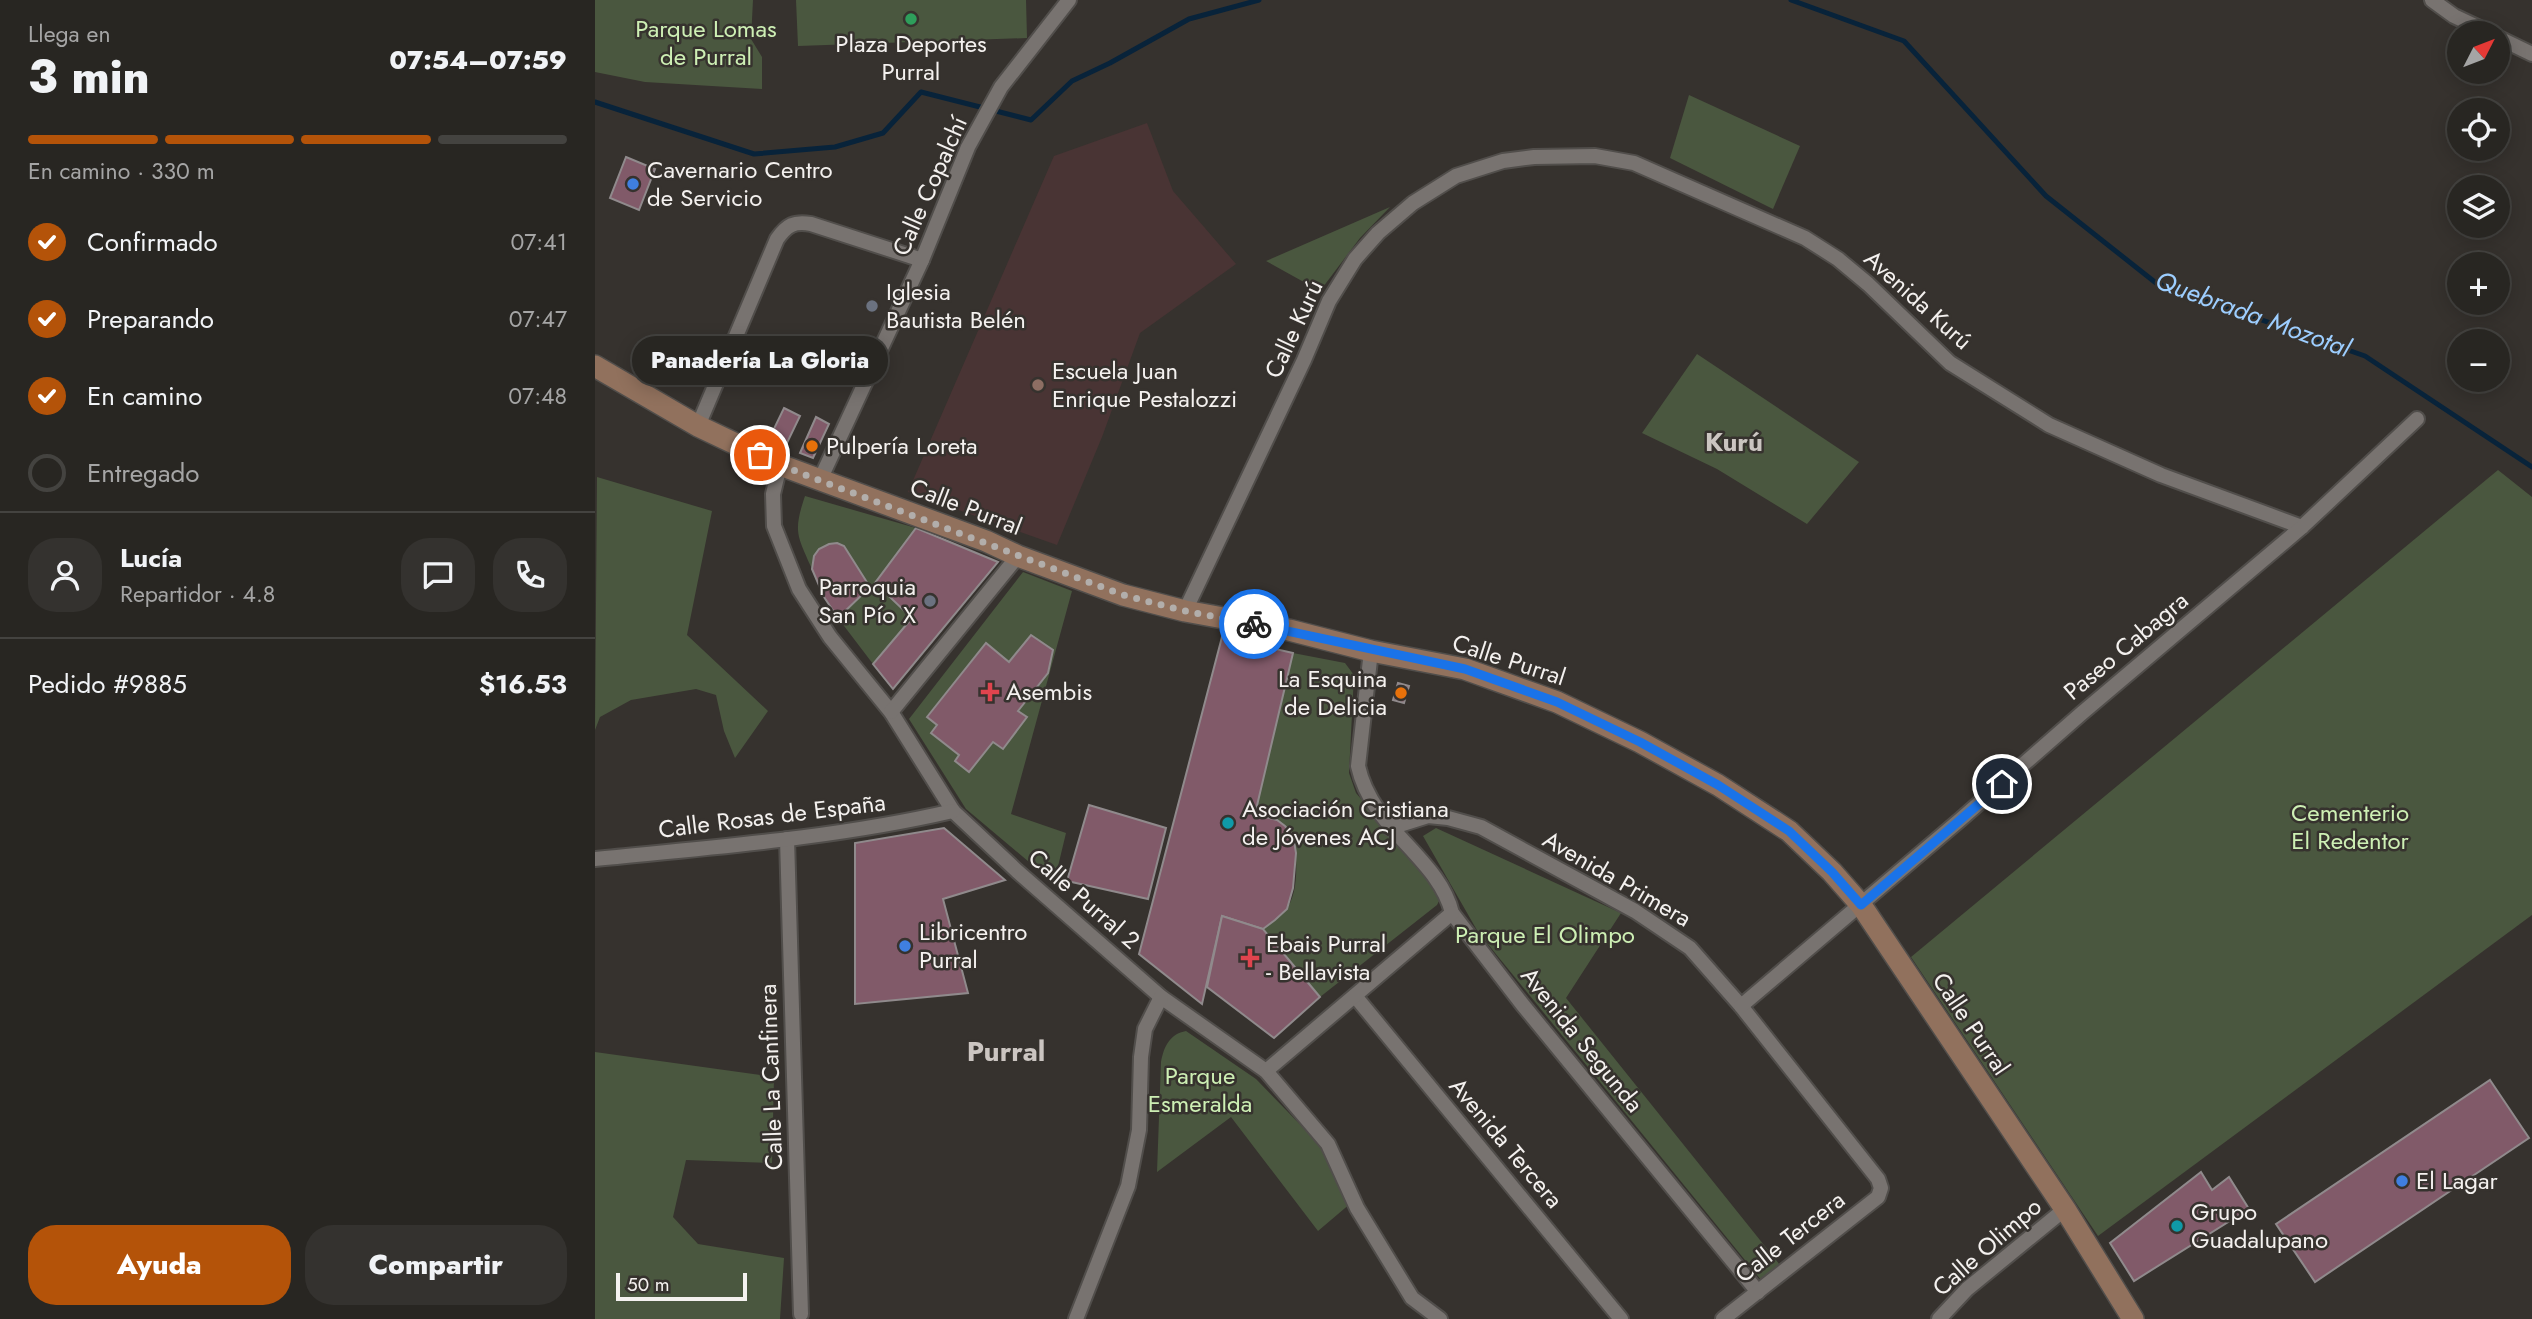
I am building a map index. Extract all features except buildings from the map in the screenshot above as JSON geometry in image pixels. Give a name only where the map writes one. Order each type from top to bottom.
[{"type":"street","name":"Calle Copalchí","points":[[820,480],[922,260],[968,147],[1001,87],[1069,0]]},
{"type":"street","points":[[2432,0],[2465,21]]},
{"type":"street","points":[[2510,43],[2532,54]]},
{"type":"street","name":"Avenida Kurú","points":[[1534,157],[1595,156],[1634,163],[1805,238],[1838,259],[1868,284],[1950,363],[2049,425],[2161,475],[2302,527]]},
{"type":"street","name":"Calle Kurú","points":[[1185,611],[1304,360],[1329,301],[1355,259],[1378,233],[1413,203],[1456,176],[1503,161],[1534,157]]},
{"type":"street","points":[[698,426],[777,239],[786,226],[798,222],[811,224],[922,260]]},
{"type":"street","name":"Calle Purral","points":[[595,366],[698,426],[781,465],[986,541],[1018,556],[1123,595],[1185,611],[1289,630],[1371,651],[1465,669],[1557,702],[1640,742],[1718,785],[1789,831],[1832,872],[1861,905],[2065,1209],[2133,1319]]},
{"type":"street","name":"Paseo Cabagra","points":[[1741,1006],[2302,527],[2417,419]]},
{"type":"street","name":"Calle Purral 2","points":[[781,465],[773,494],[774,526],[799,589],[830,637],[891,712],[953,811],[1161,997],[1266,1071],[1328,1144],[1357,1208],[1412,1298],[1440,1319]]},
{"type":"street","points":[[891,712],[1018,556]]},
{"type":"street","name":"Avenida Segunda","points":[[1371,651],[1358,766],[1362,783],[1390,828],[1440,883],[1452,913],[1522,1004],[1758,1292]]},
{"type":"street","name":"Calle Rosas de España","points":[[595,859],[787,839],[901,823],[953,811]]},
{"type":"street","name":"Avenida Primera","points":[[1390,828],[1428,816],[1448,818],[1481,827],[1635,911],[1690,948],[1741,1006],[1878,1179],[1881,1188]]},
{"type":"street","name":"Calle La Canfinera","points":[[787,839],[801,1314]]},
{"type":"street","points":[[1266,1071],[1452,913]]},
{"type":"street","name":"Avenida Tercera","points":[[1355,996],[1621,1319]]},
{"type":"street","points":[[1076,1319],[1128,1186],[1139,1130],[1141,1057],[1145,1029],[1161,997]]},
{"type":"street","name":"Calle Tercera","points":[[1723,1319],[1878,1196],[1881,1188]]},
{"type":"street","name":"Calle Olimpo","points":[[1939,1319],[1967,1289],[2065,1209]]},
{"type":"shaded area","name":"Escuela Juan Enrique Pestalozzi","points":[[1147,123],[1173,191],[1236,264],[1140,333],[1102,437],[1057,545],[908,492],[1054,156]]},
{"type":"green space","name":"Parque Lomas de Purral","points":[[595,0],[753,0],[751,39],[762,57],[762,89],[645,82],[595,72]]},
{"type":"green space","name":"Plaza Deportes Purral","points":[[796,0],[1026,0],[1027,38],[798,46]]},
{"type":"green space","points":[[1689,95],[1800,146],[1773,209],[1670,158]]},
{"type":"green space","points":[[1390,207],[1360,238],[1320,291],[1266,261]]},
{"type":"green space","points":[[1697,354],[1859,462],[1807,524],[1717,469],[1642,433]]},
{"type":"green space","name":"Cementerio El Redentor","points":[[2498,470],[2532,497],[2532,915],[2098,1236],[1911,957]]},
{"type":"green space","points":[[597,477],[712,511],[687,635],[768,711],[735,758],[724,731],[716,695],[696,689],[631,700],[600,717],[595,730]]},
{"type":"green space","points":[[805,496],[916,528],[875,583],[912,618],[873,664],[838,618],[870,586],[844,546],[826,545],[818,552],[812,569],[798,533]]},
{"type":"green space","points":[[1023,572],[1072,591],[1011,814],[1066,833],[1054,883],[966,809],[909,719]],"holes":[[[1031,635],[1053,650],[1048,673],[1018,711],[1027,717],[1003,749],[993,742],[969,772],[955,761],[959,755],[931,733],[937,725],[927,716],[986,644],[1009,662]]]},
{"type":"green space","points":[[1293,653],[1345,663],[1354,675],[1349,773],[1356,793],[1439,891],[1440,899],[1437,905],[1320,997],[1263,929],[1285,911],[1295,885],[1293,835],[1255,814]]},
{"type":"green space","name":"Parque El Olimpo","points":[[1436,828],[1621,913],[1566,998],[1780,1265],[1762,1281],[1478,932],[1423,836]]},
{"type":"green space","name":"Parque Esmeralda","points":[[1186,1031],[1256,1079],[1322,1147],[1351,1203],[1318,1231],[1231,1117],[1157,1172],[1161,1062],[1169,1042]]},
{"type":"green space","points":[[595,1052],[774,1077],[772,1163],[686,1160],[673,1217],[698,1244],[784,1258],[780,1319],[595,1319]]},
{"type":"waterway","name":"Quebrada Mozotal","points":[[595,102],[754,154],[835,147],[883,133],[921,92],[1031,120],[1072,81],[1189,19],[1259,0]]},
{"type":"waterway","name":"Quebrada Mozotal","points":[[1791,0],[1904,41],[2046,196],[2156,283],[2365,356],[2532,467]]},
{"type":"way so far","points":[[760,455],[800,473],[986,541],[1018,556],[1123,595],[1185,611],[1254,624]]},
{"type":"place","name":"Plaza Deportes Purral","points":[[911,19]]},
{"type":"place","name":"Cavernario Centro de Servicio","points":[[633,184]]},
{"type":"place","name":"Iglesia Bautista Belén","points":[[872,306]]},
{"type":"place","name":"Escuela Juan Enrique Pestalozzi","points":[[1038,385]]},
{"type":"place","name":"Pulpería Loreta","points":[[812,446]]},
{"type":"place","name":"Panadería La Gloria","points":[[760,455]]},
{"type":"place","name":"Parroquia San Pío X","points":[[930,601]]},
{"type":"place","name":"Asembis","points":[[990,692]]},
{"type":"place","name":"La Esquina de Delicia","points":[[1401,693]]},
{"type":"place","name":"Asociación Cristiana de Jóvenes ACJ","points":[[1228,823]]},
{"type":"place","name":"Libricentro Purral","points":[[905,946]]},
{"type":"place","name":"Ebais Purral - Bellavista","points":[[1250,958]]},
{"type":"place","name":"El Lagar","points":[[2402,1181]]},
{"type":"place","name":"Grupo Guadalupano","points":[[2177,1226]]},
{"type":"district","name":"Kurú","points":[[1734,442]]},
{"type":"district","name":"Purral","points":[[1006,1051]]},
{"type":"route","points":[[1254,624],[1465,669],[1557,702],[1640,742],[1718,785],[1789,831],[1832,872],[1861,905],[2002,784]]}]
